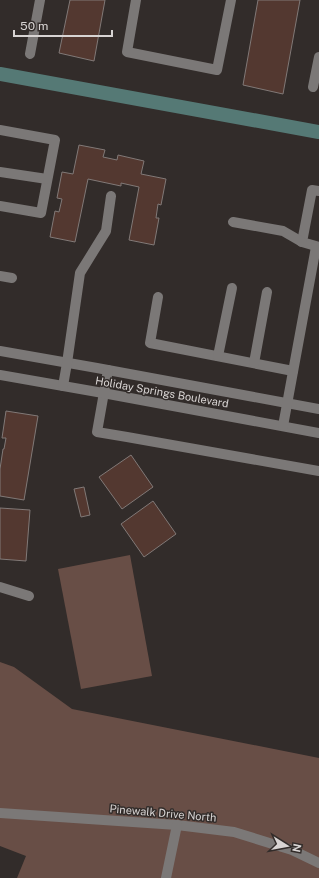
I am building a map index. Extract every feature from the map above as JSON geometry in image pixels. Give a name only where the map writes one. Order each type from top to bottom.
[{"type":"street","points":[[30,54],[40,0]]},
{"type":"street","points":[[136,0],[127,52],[217,70],[231,0]]},
{"type":"street","points":[[313,87],[319,57]]},
{"type":"street","points":[[0,130],[55,140],[41,213],[0,206]]},
{"type":"street","points":[[0,172],[47,179]]},
{"type":"street","points":[[302,242],[312,190],[319,191]]},
{"type":"street","points":[[62,386],[67,363],[80,273],[106,231],[112,196]]},
{"type":"street","points":[[233,222],[283,231],[302,242],[317,247],[283,426]]},
{"type":"street","points":[[0,276],[12,278]]},
{"type":"street","points":[[218,356],[232,288]]},
{"type":"street","points":[[254,363],[267,292]]},
{"type":"street","points":[[158,297],[150,343],[293,370]]},
{"type":"street","name":"Holiday Springs Boulevard","points":[[0,351],[319,409]]},
{"type":"street","points":[[108,370],[96,432],[319,471]]},
{"type":"street","name":"Holiday Springs Boulevard","points":[[0,375],[319,433]]},
{"type":"street","points":[[0,587],[29,596]]},
{"type":"street","name":"Pinewalk Drive North","points":[[0,813],[177,825],[234,832],[292,850],[319,863]]},
{"type":"street","points":[[166,878],[177,825]]},
{"type":"shaded area","points":[[130,555],[152,676],[81,689],[58,569]]},
{"type":"shaded area","points":[[0,662],[14,667],[72,709],[319,758],[319,878],[17,878],[26,856],[0,846]]},
{"type":"building","points":[[70,0],[105,0],[94,61],[59,53]]},
{"type":"building","points":[[258,0],[300,0],[283,94],[243,85]]},
{"type":"building","points":[[79,145],[105,150],[103,157],[117,160],[118,155],[144,161],[141,174],[166,179],[161,205],[158,204],[156,218],[159,218],[154,245],[129,240],[139,187],[121,183],[121,186],[88,179],[75,242],[50,237],[55,211],[59,212],[62,199],[57,198],[62,172],[73,174]]},
{"type":"building","points":[[6,411],[38,416],[24,500],[0,496],[0,469],[6,438],[2,438]]},
{"type":"building","points":[[131,455],[153,487],[122,509],[99,477]]},
{"type":"building","points":[[84,487],[90,515],[81,517],[74,489]]},
{"type":"building","points":[[153,501],[176,534],[144,557],[121,524]]},
{"type":"building","points":[[0,508],[30,510],[26,561],[0,559]]},
{"type":"waterway","points":[[0,74],[319,132]]}]
